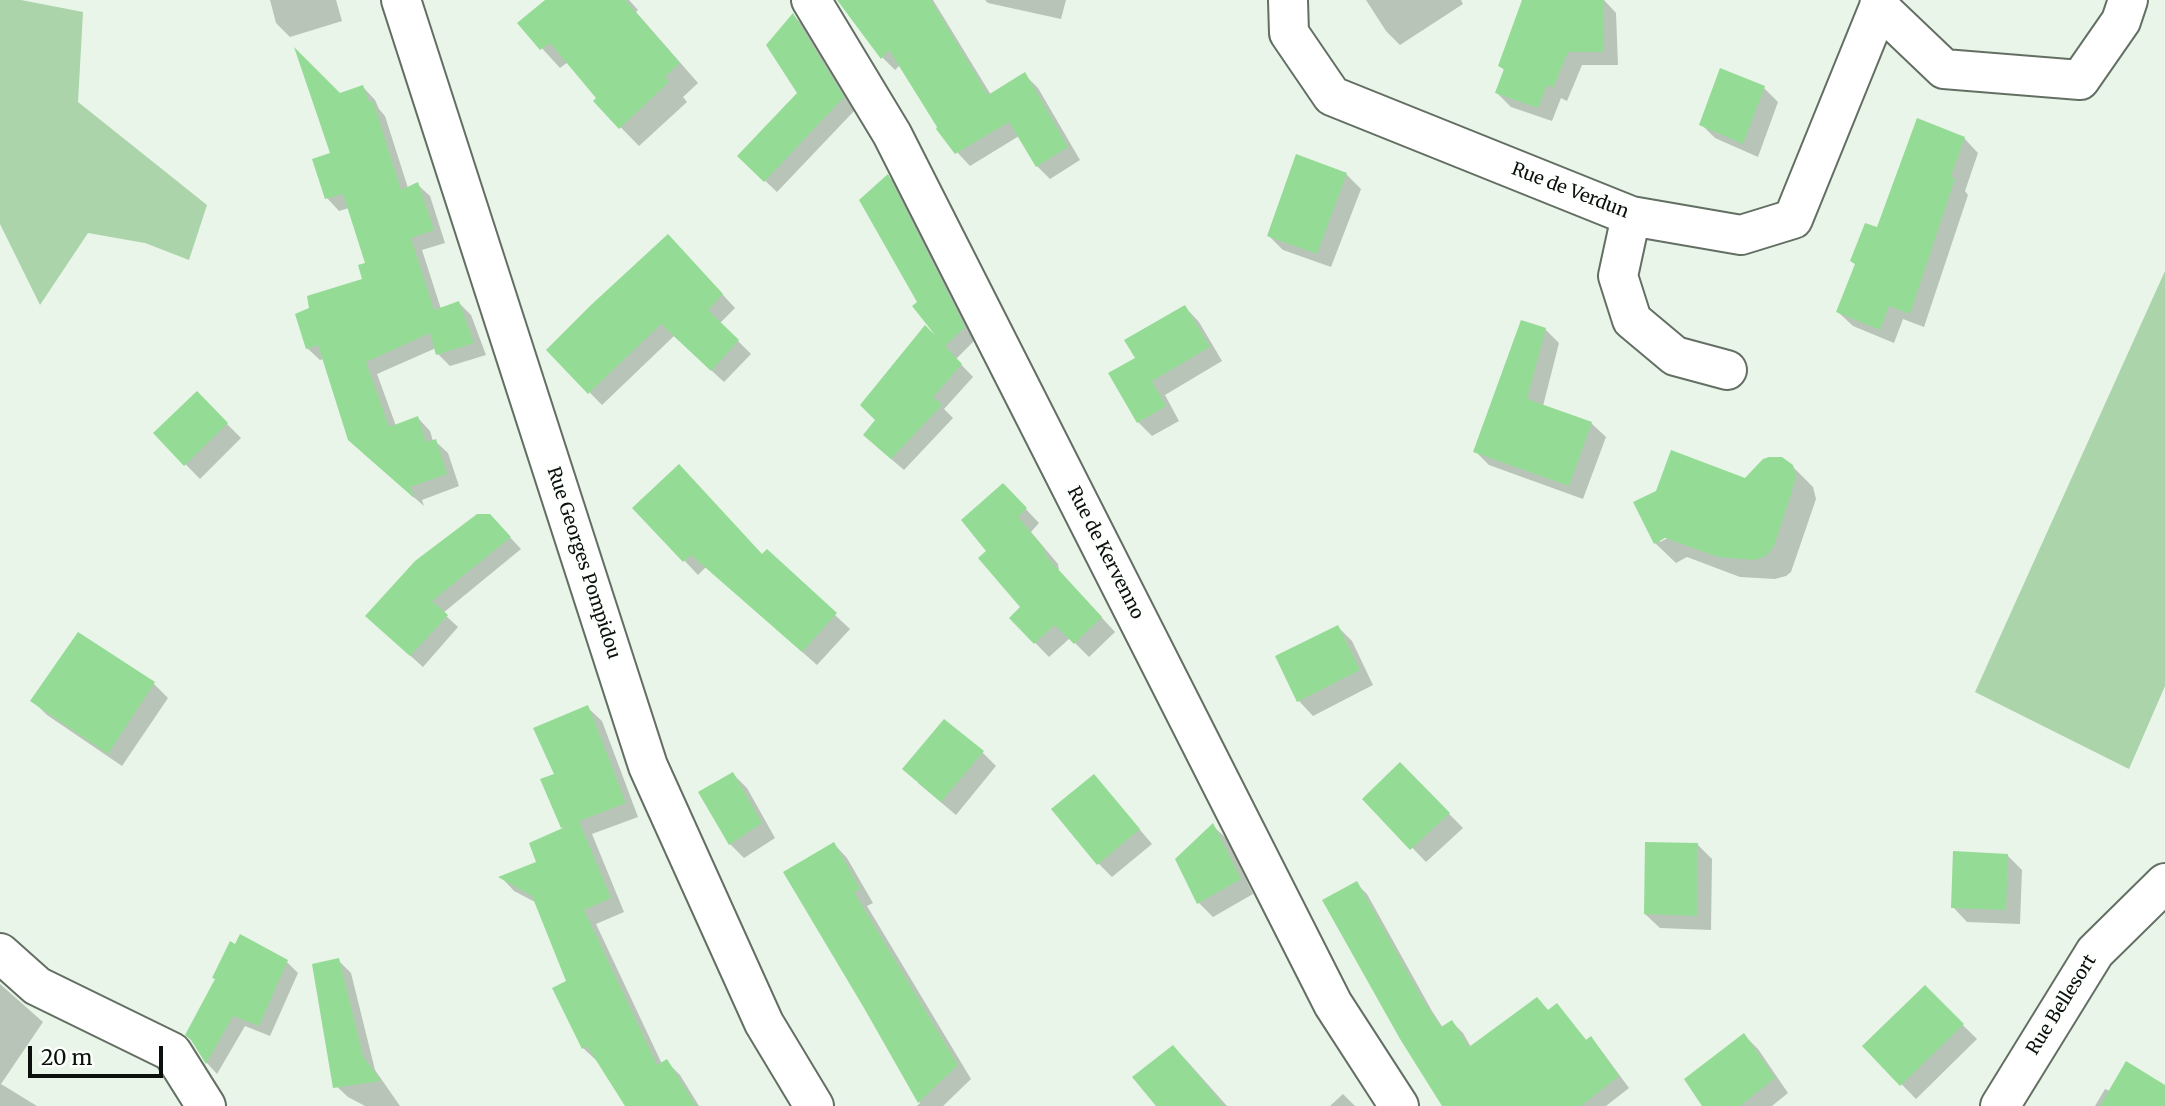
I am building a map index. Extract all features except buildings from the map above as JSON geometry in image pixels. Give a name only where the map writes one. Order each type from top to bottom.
[{"type":"street","name":"Rue Georges Pompidou","points":[[401,0],[648,766],[764,1023],[814,1106]]},
{"type":"street","name":"Rue de Kervenno","points":[[811,0],[892,134],[1333,1004],[1399,1106]]},
{"type":"street","name":"Rue de Verdun","points":[[1288,0],[1289,33],[1332,96],[1632,216],[1741,235],[1793,219],[1880,3]]},
{"type":"street","points":[[1880,3],[1944,69],[2080,80],[2121,21],[2128,0]]},
{"type":"street","points":[[1632,216],[1618,276],[1632,320],[1675,356],[1727,370]]},
{"type":"street","name":"Rue Bellesort","points":[[2000,1106],[2095,952],[2165,883]]},
{"type":"street","points":[[0,953],[37,986],[172,1052],[206,1106]]},
{"type":"green space","points":[[0,0],[21,0],[83,12],[78,102],[207,205],[189,260],[145,243],[88,233],[40,305],[0,224]]},
{"type":"green space","points":[[2165,271],[2165,686],[2129,769],[1975,692]]}]
